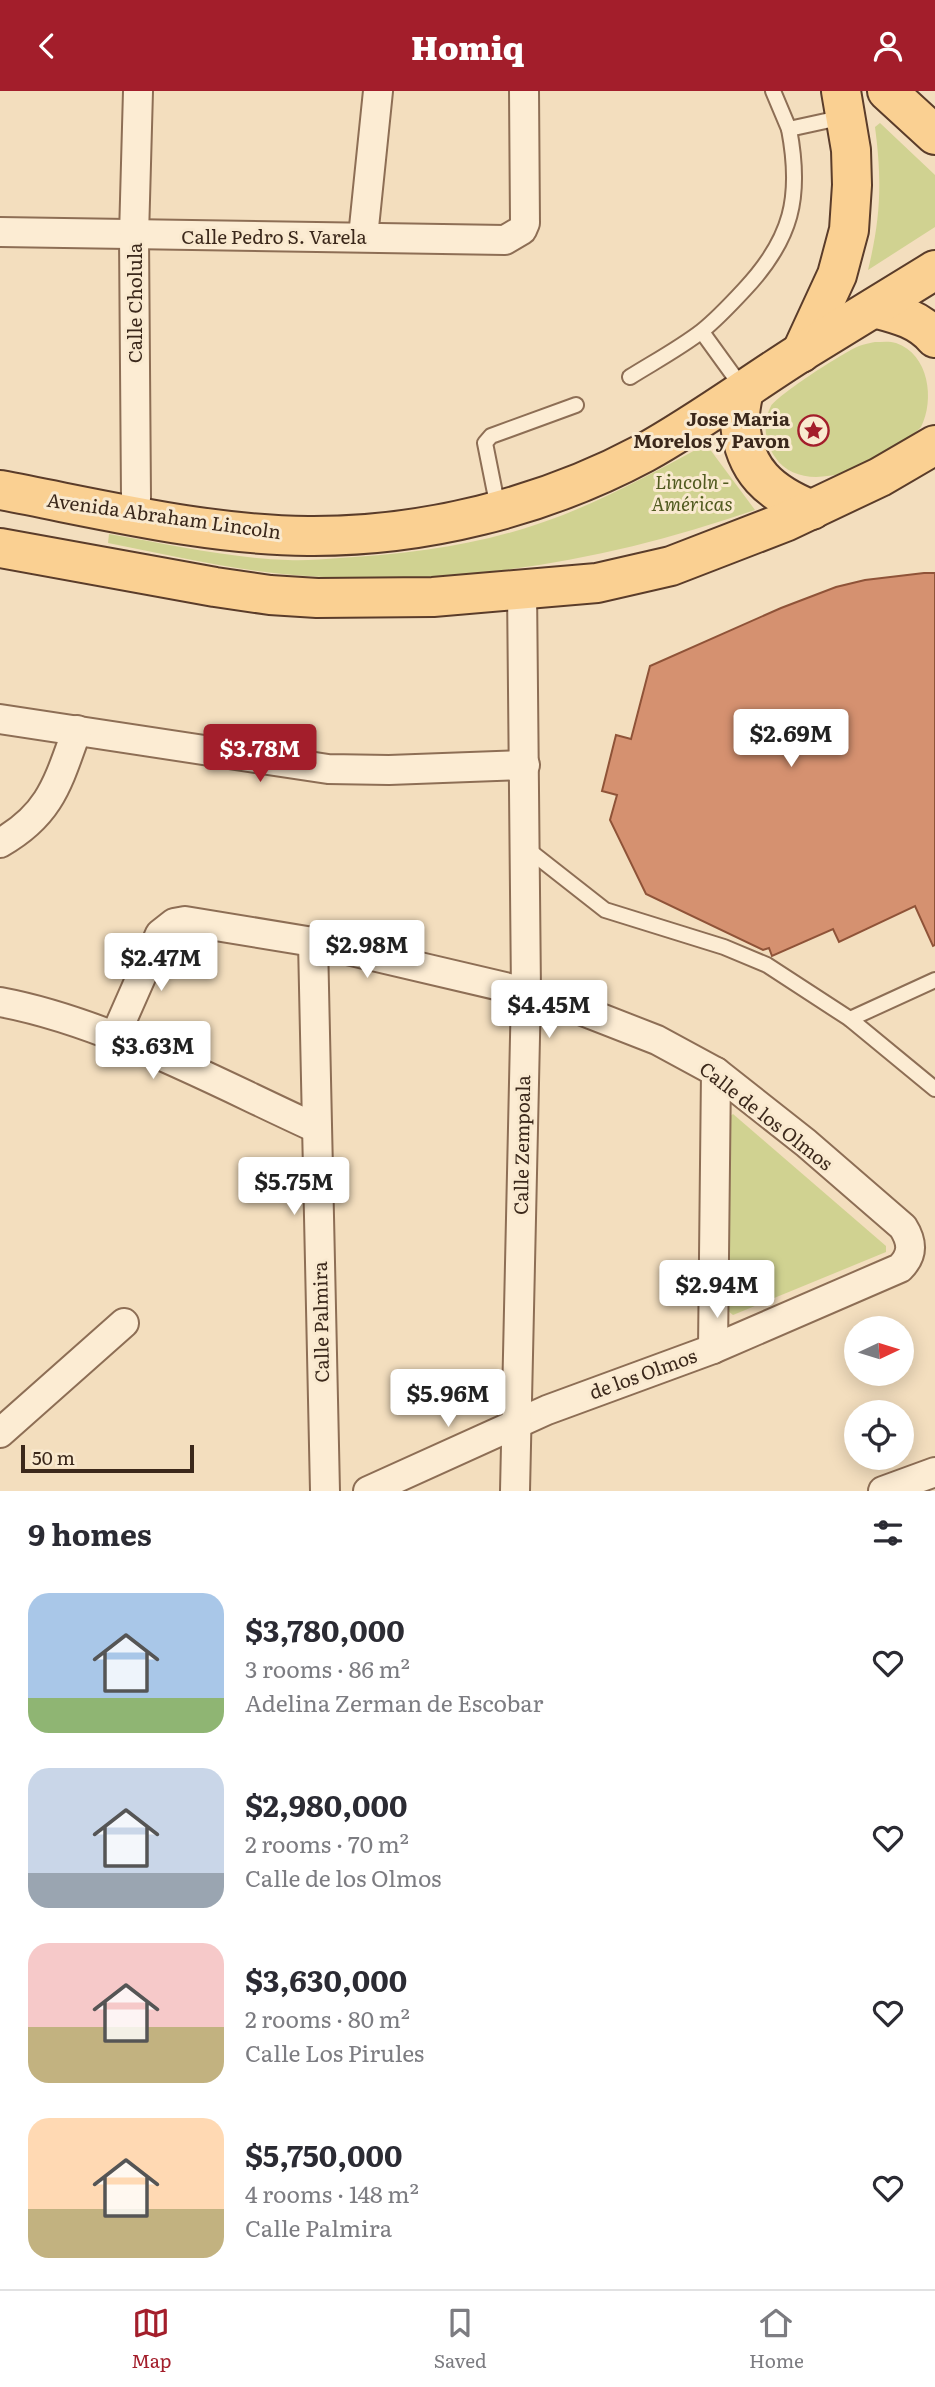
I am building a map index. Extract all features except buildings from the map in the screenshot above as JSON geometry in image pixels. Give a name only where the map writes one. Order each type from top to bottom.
[{"type":"main road","points":[[887,91],[935,135]]},
{"type":"main road","points":[[801,353],[837,275],[849,230],[852,162],[843,104]]},
{"type":"main road","name":"Avenida Abraham Lincoln","points":[[0,490],[134,516],[240,531],[308,536],[414,529],[501,510],[569,487],[642,454],[935,270]]},
{"type":"main road","points":[[874,308],[908,317],[935,338]]},
{"type":"main road","points":[[744,390],[739,421],[745,451],[750,460],[761,478],[783,498],[812,510]]},
{"type":"main road","points":[[0,548],[270,595],[330,598],[420,597],[597,583],[671,566],[812,510],[880,477],[935,445]]},
{"type":"street","name":"Calle Cholula","points":[[134,516],[134,236],[138,91]]},
{"type":"street","points":[[363,237],[378,91]]},
{"type":"street","name":"Calle Pedro S. Varela","points":[[0,232],[505,240],[522,230],[526,209],[524,91]]},
{"type":"street","name":"Calle Zempoala","points":[[515,1491],[526,992],[522,589]]},
{"type":"street","points":[[0,719],[328,769],[390,770],[525,765]]},
{"type":"street","points":[[0,843],[20,832],[39,813],[56,788],[77,730]]},
{"type":"street","name":"Calle de los Olmos","points":[[115,1036],[160,934],[174,923],[185,921],[313,942],[557,1000],[657,1040],[716,1072],[806,1143],[903,1227],[910,1237],[911,1250]]},
{"type":"street","name":"Calle Palmira","points":[[313,942],[325,1491]]},
{"type":"street","points":[[0,1002],[26,1007],[115,1036],[316,1128]]},
{"type":"street","points":[[713,1349],[716,1072]]},
{"type":"street","name":"de los Olmos","points":[[368,1491],[547,1410],[713,1349],[900,1268],[907,1261],[911,1250]]},
{"type":"street","points":[[0,1433],[124,1323]]},
{"type":"street","points":[[883,1491],[935,1472]]},
{"type":"lane","points":[[630,377],[702,332],[763,271],[784,235],[794,201],[794,155],[789,129],[773,91]]},
{"type":"lane","points":[[789,129],[843,104]]},
{"type":"lane","points":[[702,332],[744,390]]},
{"type":"lane","points":[[501,510],[485,443],[491,436],[576,405]]},
{"type":"lane","points":[[526,848],[605,910],[665,927],[767,965],[850,1019],[935,1089]]},
{"type":"lane","points":[[850,1019],[935,980]]},
{"type":"green space","points":[[880,123],[935,175],[935,227],[868,270],[878,216],[879,165],[875,127]]},
{"type":"green space","name":"Lincoln - Américas","points":[[875,342],[894,342],[916,357],[922,367],[928,404],[921,427],[873,459],[843,473],[810,477],[788,469],[775,457],[767,439],[766,419],[771,406],[798,383],[840,356],[859,346]]},
{"type":"green space","name":"Lincoln - Américas","points":[[706,444],[755,510],[645,543],[534,566],[421,577],[307,576],[232,567],[108,543],[109,534],[221,554],[294,560],[397,554],[453,545],[509,533],[563,515],[618,491]]},
{"type":"green space","points":[[733,1114],[886,1246],[886,1252],[733,1315],[728,1311],[729,1117]]},
{"type":"place","name":"Jose Maria Morelos y Pavon","points":[[813,430]]}]
